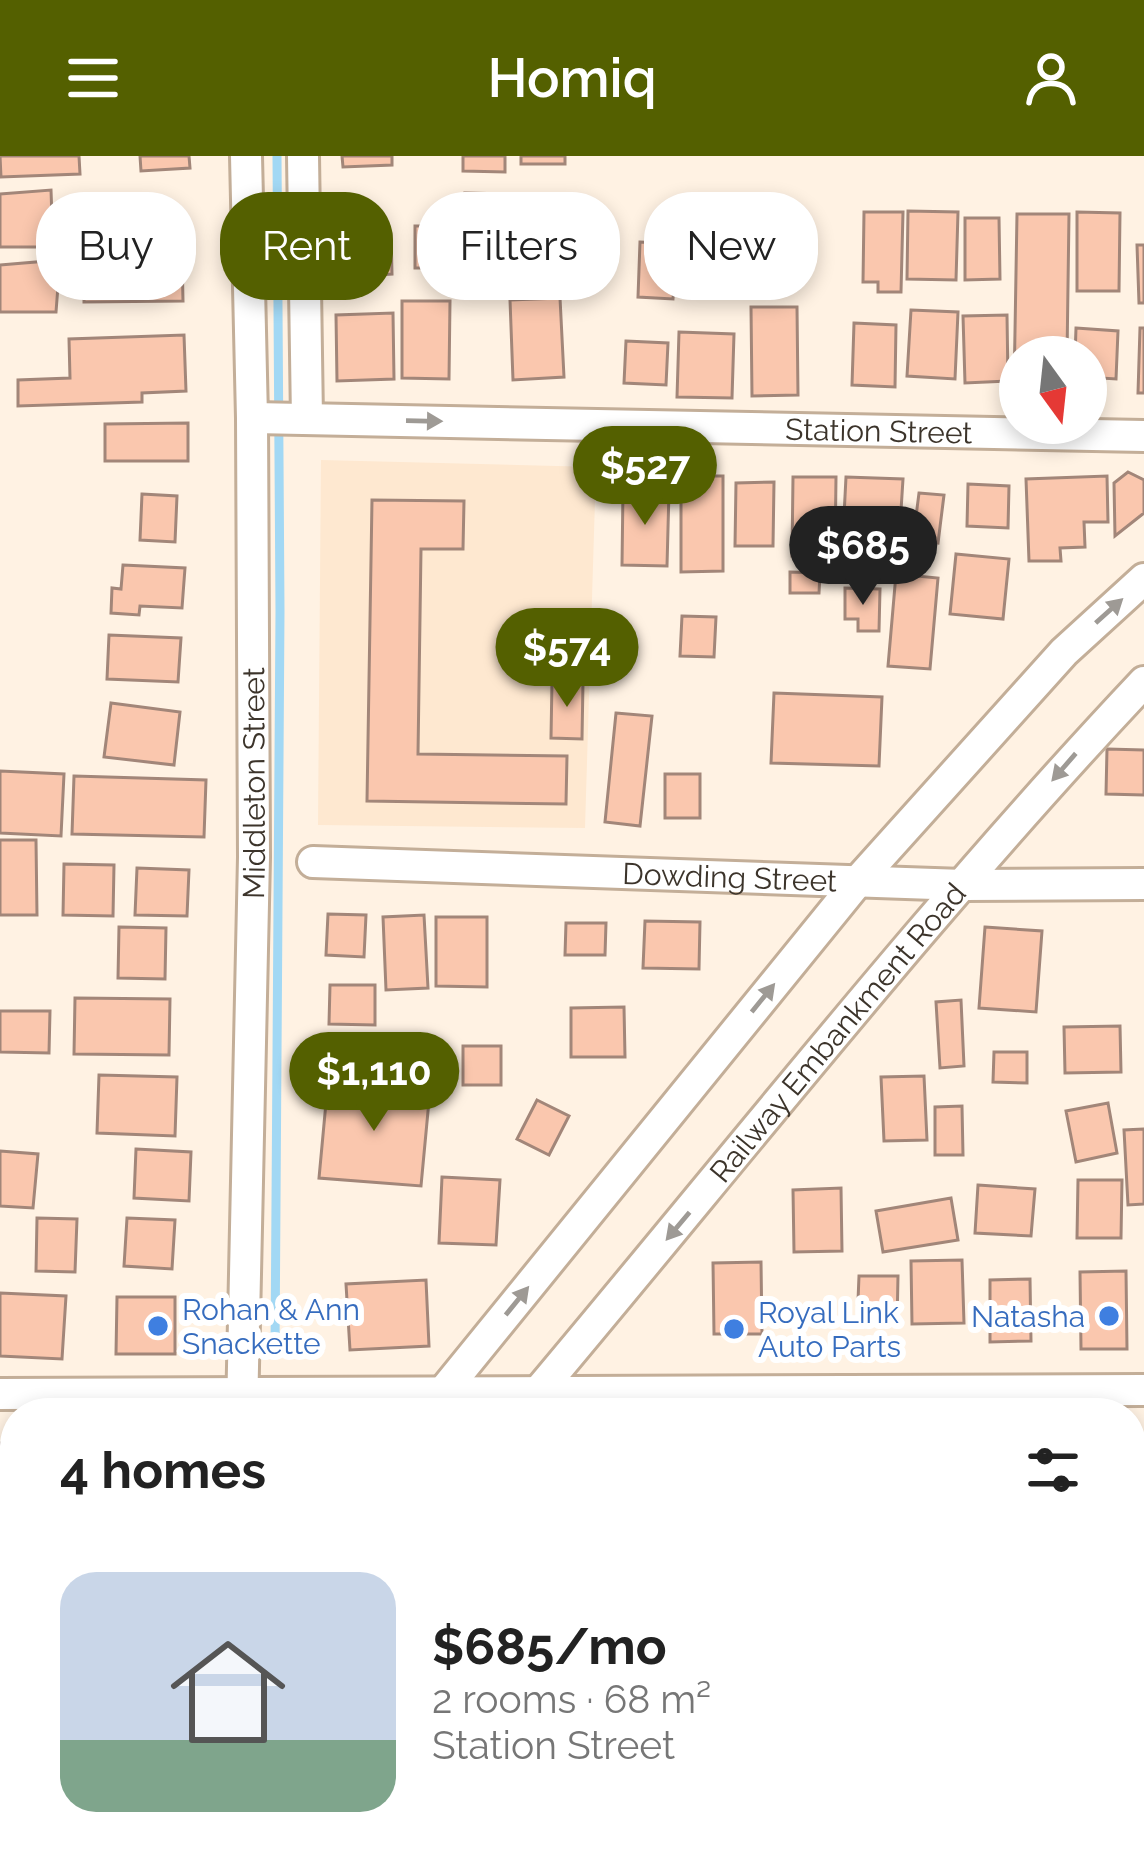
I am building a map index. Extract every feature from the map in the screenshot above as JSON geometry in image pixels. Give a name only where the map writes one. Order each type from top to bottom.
[{"type":"street","name":"Middleton Street","points":[[242,1398],[254,857],[246,156]]},
{"type":"street","points":[[303,156],[307,418]]},
{"type":"street","name":"Station Street","points":[[252,418],[1144,436]]},
{"type":"street","points":[[443,1392],[858,881],[1064,652],[1144,579]]},
{"type":"street","name":"Railway Embankment Road","points":[[538,1392],[1071,758],[1144,682]]},
{"type":"street","name":"Dowding Street","points":[[313,862],[963,885],[1144,884]]},
{"type":"street","points":[[342,1398],[443,1392],[1144,1390]]},
{"type":"street","points":[[0,1394],[97,1398]]},
{"type":"shaded area","points":[[321,460],[596,467],[585,828],[318,825]]},
{"type":"building","points":[[0,156],[79,156],[80,174],[1,177]]},
{"type":"building","points":[[140,156],[189,156],[190,168],[141,171]]},
{"type":"building","points":[[342,156],[392,156],[392,165],[343,167]]},
{"type":"building","points":[[463,156],[505,156],[505,172],[463,171]]},
{"type":"building","points":[[521,156],[565,156],[565,164],[521,164]]},
{"type":"building","points":[[51,190],[36,192],[36,247],[0,247],[0,194]]},
{"type":"building","points":[[908,211],[958,212],[956,280],[907,279]]},
{"type":"building","points":[[864,212],[903,212],[901,292],[878,292],[878,282],[863,282]]},
{"type":"building","points":[[1077,212],[1120,213],[1119,291],[1077,291]]},
{"type":"building","points":[[1017,214],[1069,214],[1067,336],[1015,336]]},
{"type":"building","points":[[965,218],[999,218],[1000,279],[965,280]]},
{"type":"building","points":[[640,242],[644,242],[644,297],[638,297]]},
{"type":"building","points":[[1137,245],[1144,245],[1144,303],[1139,303]]},
{"type":"building","points":[[36,262],[36,300],[57,300],[56,312],[0,312],[0,265]]},
{"type":"building","points":[[84,300],[183,301],[84,302]]},
{"type":"building","points":[[510,300],[560,300],[564,377],[513,380]]},
{"type":"building","points":[[402,301],[450,301],[449,379],[402,378]]},
{"type":"building","points":[[751,307],[797,307],[798,395],[752,396]]},
{"type":"building","points":[[911,310],[958,312],[955,379],[907,376]]},
{"type":"building","points":[[393,313],[394,379],[337,381],[336,315]]},
{"type":"building","points":[[1007,315],[1007,336],[999,336],[999,381],[965,383],[963,316]]},
{"type":"building","points":[[854,323],[896,325],[895,387],[852,385]]},
{"type":"building","points":[[1076,328],[1118,331],[1116,379],[1107,378],[1107,336],[1076,336]]},
{"type":"building","points":[[1140,328],[1144,328],[1144,393],[1138,393]]},
{"type":"building","points":[[679,332],[734,334],[732,398],[677,397]]},
{"type":"building","points":[[184,335],[186,391],[142,393],[142,402],[18,406],[18,380],[70,378],[69,339]]},
{"type":"building","points":[[626,341],[668,343],[666,385],[624,383]]},
{"type":"building","points":[[188,423],[188,461],[105,461],[105,424]]},
{"type":"building","points":[[1128,472],[1144,480],[1144,513],[1115,536],[1114,483]]},
{"type":"building","points":[[681,476],[723,476],[723,571],[681,572]]},
{"type":"building","points":[[1107,476],[1108,522],[1084,522],[1085,547],[1060,548],[1061,561],[1029,561],[1026,479]]},
{"type":"building","points":[[793,477],[836,477],[835,556],[792,556]]},
{"type":"building","points":[[846,477],[903,479],[898,558],[842,555]]},
{"type":"building","points":[[774,482],[773,546],[735,546],[736,483]]},
{"type":"building","points":[[968,484],[1009,486],[1008,528],[967,526]]},
{"type":"building","points":[[623,490],[669,491],[667,566],[622,565]]},
{"type":"building","points":[[919,493],[944,495],[938,543],[913,540]]},
{"type":"building","points":[[142,494],[177,496],[175,542],[140,540]]},
{"type":"building","points":[[372,500],[464,501],[463,549],[421,549],[418,754],[567,756],[566,804],[367,801]]},
{"type":"building","points":[[956,554],[1009,559],[1003,619],[950,614]]},
{"type":"building","points":[[123,565],[185,568],[182,608],[140,606],[139,615],[111,613],[112,588],[121,589]]},
{"type":"building","points":[[790,572],[820,573],[819,593],[790,593]]},
{"type":"building","points":[[896,574],[938,578],[930,669],[888,666]]},
{"type":"building","points":[[845,588],[880,589],[879,631],[858,631],[858,619],[845,619]]},
{"type":"building","points":[[682,616],[716,617],[714,657],[680,656]]},
{"type":"building","points":[[109,635],[181,638],[178,682],[107,679]]},
{"type":"building","points":[[552,681],[583,682],[582,739],[551,738]]},
{"type":"building","points":[[774,693],[882,697],[879,766],[771,763]]},
{"type":"building","points":[[111,703],[180,712],[174,765],[104,757]]},
{"type":"building","points":[[616,713],[652,716],[640,826],[605,822]]},
{"type":"building","points":[[1107,749],[1144,750],[1144,795],[1106,794]]},
{"type":"building","points":[[0,771],[64,774],[61,836],[0,833]]},
{"type":"building","points":[[665,774],[700,774],[700,818],[665,818]]},
{"type":"building","points":[[74,776],[206,780],[204,837],[72,834]]},
{"type":"building","points":[[0,840],[36,840],[37,915],[0,915]]},
{"type":"building","points":[[64,864],[114,865],[113,916],[63,915]]},
{"type":"building","points":[[137,868],[189,870],[187,916],[135,915]]},
{"type":"building","points":[[328,914],[366,915],[364,957],[326,955]]},
{"type":"building","points":[[424,915],[428,988],[386,990],[383,917]]},
{"type":"building","points":[[436,917],[487,917],[487,987],[436,986]]},
{"type":"building","points":[[645,921],[700,922],[699,969],[643,968]]},
{"type":"building","points":[[566,923],[606,923],[605,955],[565,955]]},
{"type":"building","points":[[119,927],[166,928],[165,979],[118,978]]},
{"type":"building","points":[[985,927],[1042,931],[1036,1012],[979,1008]]},
{"type":"building","points":[[330,985],[375,985],[375,1025],[329,1024]]},
{"type":"building","points":[[75,998],[170,999],[169,1055],[74,1054]]},
{"type":"building","points":[[961,1000],[964,1066],[940,1068],[936,1002]]},
{"type":"building","points":[[624,1007],[625,1057],[571,1057],[571,1008]]},
{"type":"building","points":[[0,1011],[50,1011],[49,1053],[0,1052]]},
{"type":"building","points":[[1120,1026],[1121,1072],[1065,1073],[1064,1027]]},
{"type":"building","points":[[463,1046],[501,1046],[501,1085],[463,1085]]},
{"type":"building","points":[[994,1052],[1027,1052],[1027,1083],[993,1082]]},
{"type":"building","points":[[99,1075],[177,1077],[175,1136],[97,1133]]},
{"type":"building","points":[[924,1076],[927,1140],[884,1141],[881,1077]]},
{"type":"building","points":[[328,1081],[430,1090],[421,1186],[319,1178]]},
{"type":"building","points":[[537,1100],[569,1116],[549,1155],[517,1139]]},
{"type":"building","points":[[1108,1103],[1117,1153],[1076,1162],[1066,1111]]},
{"type":"building","points":[[962,1106],[963,1155],[935,1155],[935,1107]]},
{"type":"building","points":[[1144,1129],[1144,1204],[1128,1205],[1124,1130]]},
{"type":"building","points":[[136,1149],[191,1152],[189,1201],[134,1198]]},
{"type":"building","points":[[0,1151],[38,1154],[33,1208],[0,1206]]},
{"type":"building","points":[[442,1177],[500,1180],[496,1245],[439,1243]]},
{"type":"building","points":[[1078,1180],[1122,1180],[1121,1238],[1077,1238]]},
{"type":"building","points":[[978,1185],[1035,1189],[1031,1236],[975,1233]]},
{"type":"building","points":[[841,1188],[842,1251],[794,1252],[793,1190]]},
{"type":"building","points":[[951,1198],[958,1240],[883,1252],[876,1211]]},
{"type":"building","points":[[37,1218],[77,1219],[75,1272],[36,1271]]},
{"type":"building","points":[[127,1218],[175,1220],[172,1269],[124,1266]]},
{"type":"building","points":[[962,1260],[964,1323],[912,1324],[911,1261]]},
{"type":"building","points":[[761,1262],[762,1334],[714,1334],[713,1263]]},
{"type":"building","points":[[1126,1271],[1127,1349],[1081,1349],[1080,1272]]},
{"type":"building","points":[[859,1276],[898,1276],[897,1325],[857,1325]]},
{"type":"building","points":[[1030,1279],[1031,1341],[990,1342],[990,1280]]},
{"type":"building","points":[[426,1280],[429,1346],[350,1350],[346,1284]]},
{"type":"building","points":[[0,1293],[66,1296],[62,1359],[0,1356]]},
{"type":"building","points":[[117,1297],[175,1297],[175,1354],[116,1354]]},
{"type":"waterway","points":[[275,1350],[280,611],[277,156]]},
{"type":"place","name":"Natasha","points":[[1109,1316]]},
{"type":"place","name":"Rohan & Ann Snackette","points":[[158,1326]]},
{"type":"place","name":"Royal Link Auto Parts","points":[[734,1329]]}]
